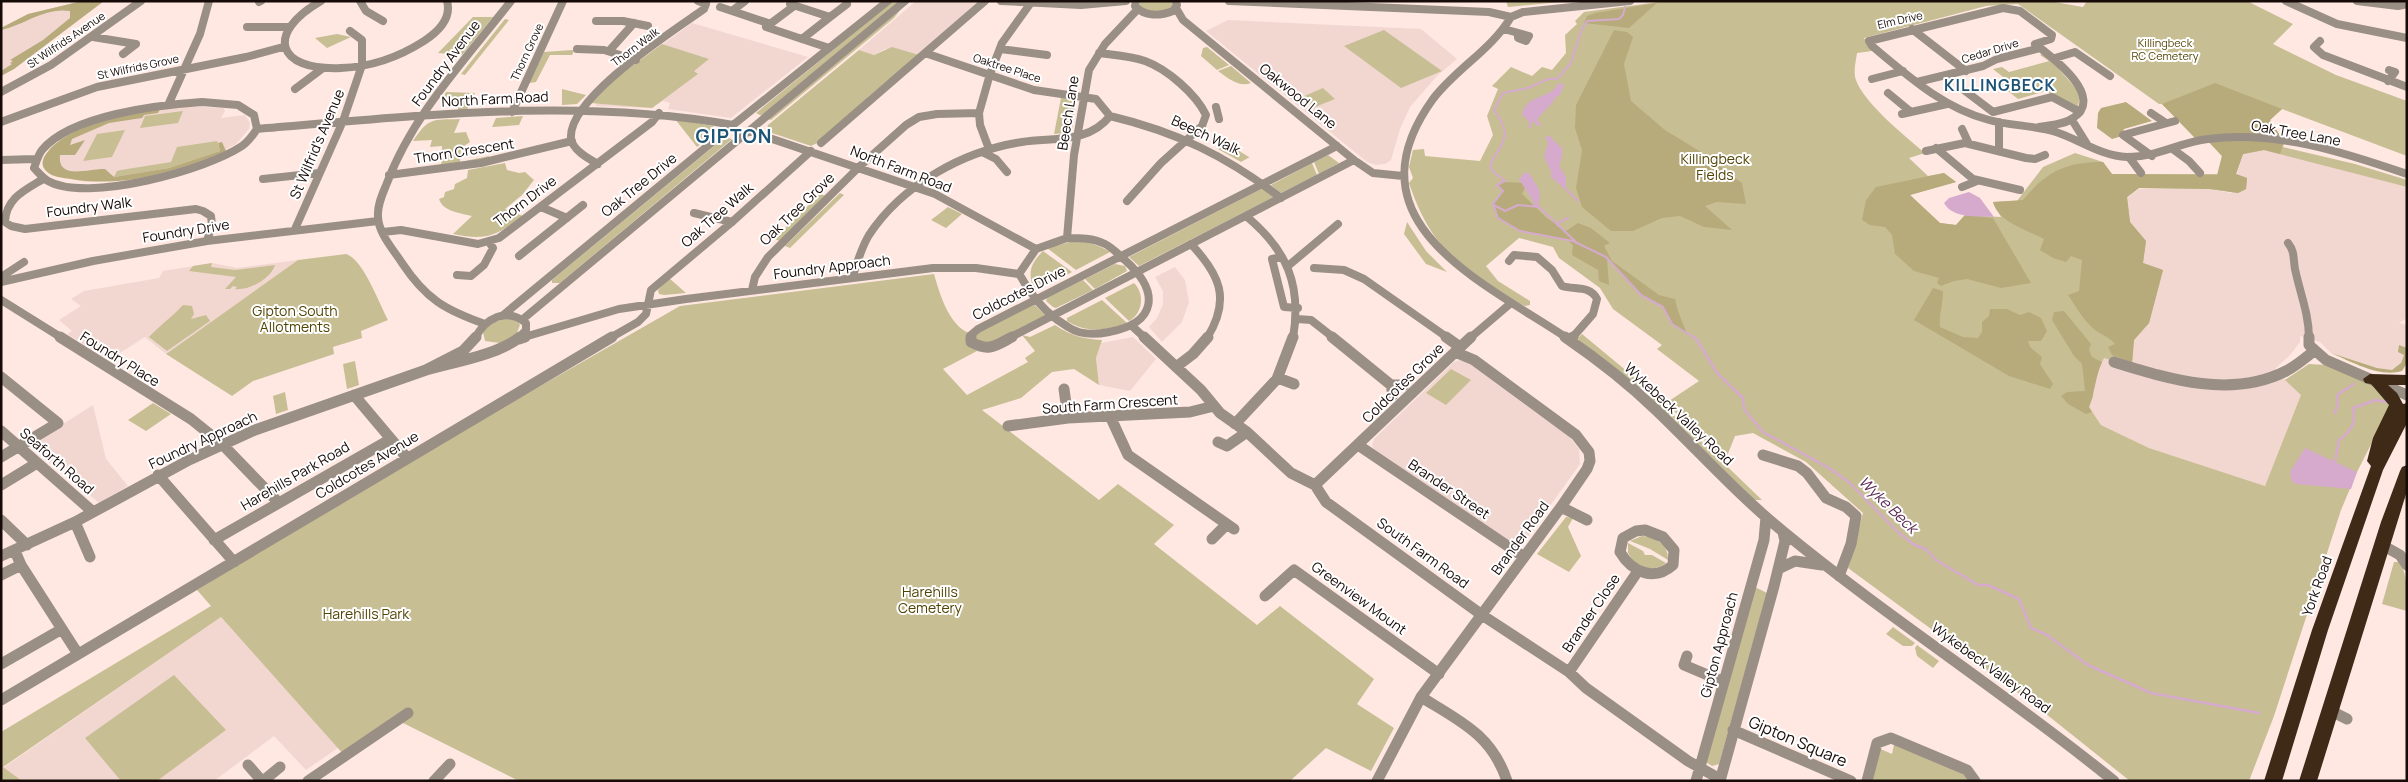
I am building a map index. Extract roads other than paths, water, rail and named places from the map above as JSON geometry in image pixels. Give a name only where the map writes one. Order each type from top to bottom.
[{"type":"highway","points":[[2373,380],[2407,380]]},
{"type":"highway","points":[[2373,380],[2392,397],[2396,405],[2374,455],[2374,476]]},
{"type":"highway","name":"York Road","points":[[2273,781],[2320,631],[2374,476],[2406,411]]},
{"type":"highway","points":[[2308,781],[2329,710],[2407,471]]},
{"type":"street","name":"St Wilfrids Avenue","points":[[1,92],[51,65],[93,37],[141,1]]},
{"type":"street","points":[[169,104],[200,34],[209,1]]},
{"type":"street","points":[[321,1],[298,15],[288,27],[283,37],[283,47],[287,54],[296,61],[323,68],[361,67],[391,58],[417,46],[437,32],[447,17],[448,2],[458,1]]},
{"type":"street","points":[[360,1],[366,11],[383,21]]},
{"type":"street","name":"Foundry Avenue","points":[[378,221],[378,209],[389,175],[404,143],[511,1]]},
{"type":"street","name":"Thorn Grove","points":[[512,112],[563,1]]},
{"type":"street","name":"Thorn Walk","points":[[579,109],[595,92],[706,6],[698,1]]},
{"type":"street","points":[[732,11],[745,1]]},
{"type":"street","points":[[802,39],[847,4],[837,1]]},
{"type":"street","name":"Oak Tree Drive","points":[[502,316],[733,125],[888,1]]},
{"type":"street","name":"Oak Tree Drive","points":[[525,321],[905,1]]},
{"type":"street","points":[[821,143],[985,1]]},
{"type":"street","points":[[1001,1],[1030,4],[1117,3],[1126,1]]},
{"type":"street","points":[[1165,14],[1176,5],[1186,1]]},
{"type":"street","points":[[1229,1],[1488,12],[1511,17],[1523,12],[1567,5],[1630,1]]},
{"type":"street","points":[[2286,1],[2337,24],[2407,38]]},
{"type":"street","points":[[2358,1],[2398,6],[2407,4]]},
{"type":"street","name":"Oakwood Lane","points":[[1117,3],[1136,6],[1145,14],[1165,14],[1183,20],[1354,160],[1373,173],[1403,176]]},
{"type":"street","points":[[829,48],[766,27],[792,4],[830,17]]},
{"type":"street","points":[[1007,172],[996,158],[985,151],[979,113],[990,74],[1000,49],[1009,31],[1030,4]]},
{"type":"street","name":"Oakwood Lane","points":[[1176,5],[1183,20]]},
{"type":"street","name":"Beech Lane","points":[[1068,238],[1083,96],[1089,70],[1099,53],[1136,6]]},
{"type":"street","points":[[720,7],[771,24]]},
{"type":"street","name":"Elm Drive","points":[[2039,127],[1982,119],[1947,104],[1872,46],[1869,41],[1912,29],[2010,8],[2020,11],[2052,35],[2052,40],[2035,44],[2040,48]]},
{"type":"street","points":[[1403,176],[1412,135],[1425,108],[1447,82],[1504,30],[1511,17]]},
{"type":"street","points":[[596,21],[634,22],[648,26]]},
{"type":"street","points":[[609,51],[634,22]]},
{"type":"street","points":[[247,27],[288,27]]},
{"type":"street","points":[[1912,29],[1966,71]]},
{"type":"street","points":[[1504,30],[1518,34]]},
{"type":"street","name":"St Wilfrid's Avenue","points":[[295,229],[343,121],[361,67],[362,40],[350,31]]},
{"type":"street","points":[[93,37],[136,44],[123,54]]},
{"type":"street","points":[[2320,41],[2314,47],[2323,55],[2407,87]]},
{"type":"street","name":"St Wilfrids Grove","points":[[1,122],[97,87],[283,47]]},
{"type":"street","points":[[2039,127],[2072,120],[2080,112],[2084,102],[2082,92],[2054,58],[2040,48]]},
{"type":"street","name":"Cedar Drive","points":[[1917,82],[1966,71],[1983,66],[1996,59],[2040,48]]},
{"type":"street","points":[[577,49],[609,51],[636,60]]},
{"type":"street","points":[[1000,49],[1047,55]]},
{"type":"street","points":[[2054,58],[2075,52],[2110,76]]},
{"type":"street","name":"Oaktree Place","points":[[925,53],[1034,90],[1096,99],[1108,110],[1110,116]]},
{"type":"street","points":[[1099,53],[1138,59],[1154,65],[1201,105],[1206,113],[1204,124],[1162,162],[1127,201]]},
{"type":"street","points":[[295,89],[323,68]]},
{"type":"street","points":[[2388,80],[2394,72],[2389,70]]},
{"type":"street","points":[[1872,79],[1903,71]]},
{"type":"street","points":[[1964,90],[1994,112],[2052,97],[2080,112]]},
{"type":"street","points":[[1888,94],[1911,112]]},
{"type":"street","points":[[215,102],[238,105],[254,115],[257,129],[242,146],[230,153],[194,168],[155,180],[118,186],[65,186],[43,179],[34,168],[35,159],[39,152],[55,139],[83,125],[121,113],[169,104],[215,102]]},
{"type":"street","points":[[1902,114],[1947,104]]},
{"type":"street","points":[[2008,108],[2018,118],[2021,125]]},
{"type":"street","points":[[579,109],[571,128],[572,140],[583,155],[598,164]]},
{"type":"street","name":"North Farm Road","points":[[257,129],[343,121],[579,109],[659,113],[733,125]]},
{"type":"street","name":"Thorn Drive","points":[[383,232],[401,230],[468,243],[489,242],[508,233],[652,122],[659,113]]},
{"type":"street","name":"Oak Tree Grove","points":[[752,290],[754,276],[768,257],[859,167],[906,125],[919,117],[937,114],[979,113]]},
{"type":"street","points":[[1206,113],[1217,113]]},
{"type":"street","points":[[2151,113],[2166,123]]},
{"type":"street","points":[[852,278],[867,238],[894,204],[914,186],[956,163],[985,151],[1030,140],[1078,136],[1095,132],[1104,125],[1110,116]]},
{"type":"street","name":"Beech Walk","points":[[1110,116],[1159,128],[1188,139],[1239,165],[1281,198]]},
{"type":"street","points":[[2072,120],[2082,139],[2092,148]]},
{"type":"street","points":[[2152,156],[2123,135],[2175,121]]},
{"type":"street","points":[[1999,122],[1999,150]]},
{"type":"street","name":"Oak Tree Lane","points":[[2039,127],[2075,139],[2114,156],[2152,156],[2205,139],[2256,138],[2303,145],[2359,158],[2407,174]]},
{"type":"street","points":[[1962,129],[1969,144]]},
{"type":"street","name":"North Farm Road","points":[[750,131],[914,186],[969,211],[1036,249]]},
{"type":"street","name":"Thorn Crescent","points":[[389,175],[480,165],[529,154],[572,140]]},
{"type":"street","points":[[1926,151],[1955,144],[1969,144],[2035,159],[2045,156]]},
{"type":"street","name":"Coldcotes Drive","points":[[1337,146],[978,329],[971,335],[971,342],[982,348],[993,347],[1354,160]]},
{"type":"street","points":[[1936,148],[1977,181],[2020,190]]},
{"type":"street","points":[[2174,150],[2189,161],[2200,173]]},
{"type":"street","name":"Oak Tree Walk","points":[[648,304],[650,290],[732,222],[811,151]]},
{"type":"street","points":[[2129,157],[2141,173]]},
{"type":"street","points":[[1,160],[35,159]]},
{"type":"street","points":[[263,179],[319,173]]},
{"type":"street","name":"Wykebeck Valley Road","points":[[1403,176],[1416,216],[1447,258],[1511,303],[1570,340],[1656,409],[1783,532],[1839,576],[2036,719],[2109,779]]},
{"type":"street","points":[[1,199],[12,199],[43,179]]},
{"type":"street","points":[[1962,187],[1977,181]]},
{"type":"street","points":[[1135,192],[1145,196]]},
{"type":"street","name":"Foundry Walk","points":[[12,199],[4,213],[5,222],[11,226],[26,229],[172,211],[206,211],[211,215],[213,224],[207,241]]},
{"type":"street","points":[[519,256],[583,205]]},
{"type":"street","points":[[541,207],[567,218]]},
{"type":"street","points":[[694,213],[732,222]]},
{"type":"street","points":[[1235,424],[1278,378],[1293,342],[1298,308],[1288,266],[1266,231],[1246,216]]},
{"type":"street","points":[[378,221],[383,232],[425,295],[446,311],[485,324],[502,316],[517,316],[532,329],[545,330]]},
{"type":"street","name":"Foundry Drive","points":[[1,282],[93,261],[207,241],[295,229],[378,221]]},
{"type":"street","points":[[1288,266],[1338,224]]},
{"type":"street","points":[[1068,238],[1089,238],[1106,244],[1121,256],[1147,285],[1150,301],[1142,318],[1132,326],[1118,331],[1087,335],[1072,330],[1037,299],[1019,274],[1036,249],[1068,238]]},
{"type":"street","points":[[457,274],[470,276],[484,265],[493,248],[489,242]]},
{"type":"street","points":[[2288,242],[2294,251],[2300,290],[2309,320],[2309,345],[2326,360],[2407,395]]},
{"type":"street","points":[[1176,367],[1190,357],[1208,339],[1218,321],[1223,301],[1219,281],[1211,266],[1191,244]]},
{"type":"street","points":[[1509,261],[1514,255],[1534,255],[1551,269],[1560,285],[1588,289],[1594,295],[1597,305],[1594,315],[1570,340]]},
{"type":"street","points":[[1282,257],[1272,259],[1284,307],[1298,308]]},
{"type":"street","points":[[1,277],[24,262]]},
{"type":"street","name":"Foundry Approach","points":[[648,304],[946,267],[1000,270],[1019,274]]},
{"type":"street","name":"Brander Road","points":[[1314,268],[1344,270],[1364,279],[1584,443],[1589,452],[1590,461],[1587,470],[1421,697],[1377,781]]},
{"type":"street","name":"Foundry Place","points":[[1,300],[191,419],[222,444],[278,502]]},
{"type":"street","name":"Coldcotes Grove","points":[[1316,486],[1457,350],[1511,303]]},
{"type":"street","points":[[519,338],[586,317],[648,304]]},
{"type":"street","name":"Coldcotes Avenue","points":[[1,700],[633,326],[644,318],[648,304]]},
{"type":"street","points":[[1297,319],[1311,320],[1392,390],[1404,385]]},
{"type":"street","points":[[519,338],[526,330],[525,321]]},
{"type":"street","name":"Foundry Approach","points":[[426,370],[459,353],[477,338],[478,332],[485,324]]},
{"type":"street","name":"South Farm Road","points":[[1132,326],[1201,390],[1214,406],[1247,432],[1291,473],[1316,486],[1326,502],[1482,615],[1569,672],[1586,688],[1720,780]]},
{"type":"street","points":[[477,338],[484,346],[499,347]]},
{"type":"street","name":"Foundry Approach","points":[[1,556],[75,522],[158,475],[222,444],[354,395],[499,347],[519,338]]},
{"type":"street","points":[[2114,362],[2176,381],[2198,384],[2240,385],[2279,374],[2314,351]]},
{"type":"street","points":[[1,457],[58,423],[2,378]]},
{"type":"street","points":[[1278,378],[1294,384]]},
{"type":"street","points":[[1064,389],[1068,418]]},
{"type":"street","points":[[354,395],[407,458]]},
{"type":"street","name":"South Farm Crescent","points":[[1008,426],[1068,418],[1183,413],[1214,406]]},
{"type":"street","points":[[1110,416],[1128,456],[1230,527],[1212,540]]},
{"type":"street","name":"Seaforth Road","points":[[1,431],[93,512]]},
{"type":"street","points":[[1218,442],[1227,446],[1247,432]]},
{"type":"street","name":"Harehills Park Road","points":[[214,540],[390,439]]},
{"type":"street","name":"Brander Street","points":[[1358,445],[1524,557]]},
{"type":"street","points":[[1763,455],[1796,464],[1807,472],[1818,491],[1827,498],[1848,506],[1856,516],[1851,544],[1839,576]]},
{"type":"street","points":[[1,485],[37,463]]},
{"type":"street","points":[[158,475],[234,562]]},
{"type":"street","points":[[1561,507],[1587,520]]},
{"type":"street","name":"Gipton Approach","points":[[1696,781],[1764,540],[1766,517]]},
{"type":"street","points":[[1,520],[28,545]]},
{"type":"street","points":[[75,522],[90,557]]},
{"type":"street","name":"Brander Close","points":[[1636,530],[1654,532],[1669,543],[1675,558],[1669,570],[1655,575],[1638,571],[1630,566],[1620,552],[1623,538],[1636,530]]},
{"type":"street","points":[[1720,780],[1732,730],[1778,569],[1785,541],[1783,532]]},
{"type":"street","points":[[2382,545],[2405,559],[2407,565]]},
{"type":"street","points":[[15,550],[21,565],[78,654]]},
{"type":"street","points":[[1778,569],[1795,561],[1826,565]]},
{"type":"street","points":[[1,576],[21,565]]},
{"type":"street","name":"Greenview Mount","points":[[1265,596],[1294,570],[1438,674]]},
{"type":"street","name":"Brander Close","points":[[1569,672],[1638,571]]},
{"type":"street","points":[[1,664],[62,629]]},
{"type":"street","points":[[1687,656],[1684,665],[1724,682]]},
{"type":"street","points":[[1421,697],[1482,736],[1495,750],[1503,766],[1506,781]]},
{"type":"street","points":[[2329,710],[2347,719]]},
{"type":"street","points":[[308,781],[408,713]]},
{"type":"street","name":"Gipton Square","points":[[1732,730],[1851,781]]},
{"type":"street","points":[[1867,781],[1876,743],[1891,738],[1967,770],[1975,781]]},
{"type":"street","points":[[434,781],[450,764]]},
{"type":"street","points":[[248,765],[263,781],[280,767]]},
{"type":"waterway","name":"Wyke Beck","points":[[1625,7],[1623,15],[1619,19],[1587,21],[1582,29],[1571,63],[1557,79],[1548,79],[1528,88],[1503,93],[1494,110],[1503,126],[1504,138],[1490,165],[1492,171],[1505,181],[1497,185],[1503,191],[1493,204],[1498,218],[1520,231],[1573,241],[1606,257],[1641,295],[1663,307],[1672,324],[1695,338]]},
{"type":"waterway","points":[[1563,186],[1578,201]]},
{"type":"waterway","name":"Wyke Beck","points":[[1494,205],[1505,211],[1518,205],[1539,207],[1558,225]]},
{"type":"waterway","points":[[1558,225],[1558,223],[1568,218]]},
{"type":"waterway","name":"Wyke Beck","points":[[1558,225],[1576,242]]},
{"type":"waterway","name":"Wyke Beck","points":[[1693,337],[1697,340],[1717,373],[1743,398],[1744,409],[1763,432],[1829,468],[1850,483],[1897,531],[1913,544],[1927,550],[1936,560],[1978,585],[1988,585],[2019,599],[2031,628],[2047,635],[2088,665],[2151,693],[2259,713]]},
{"type":"waterway","points":[[2335,413],[2338,403],[2337,395],[2354,384]]},
{"type":"waterway","points":[[2335,462],[2339,440],[2352,426],[2354,418],[2353,408],[2376,400],[2387,402]]},
{"type":"district","name":"KILLINGBECK","points":[[2000,85]]},
{"type":"district","name":"GIPTON","points":[[734,136]]},
{"type":"park label","name":"Killingbeck RC Cemetery","points":[[2165,49]]},
{"type":"park label","name":"Killingbeck Fields","points":[[1715,168]]},
{"type":"park label","name":"Gipton South Allotments","points":[[295,320]]},
{"type":"park label","name":"Harehills Cemetery","points":[[930,600]]},
{"type":"park label","name":"Harehills Park","points":[[366,614]]}]
